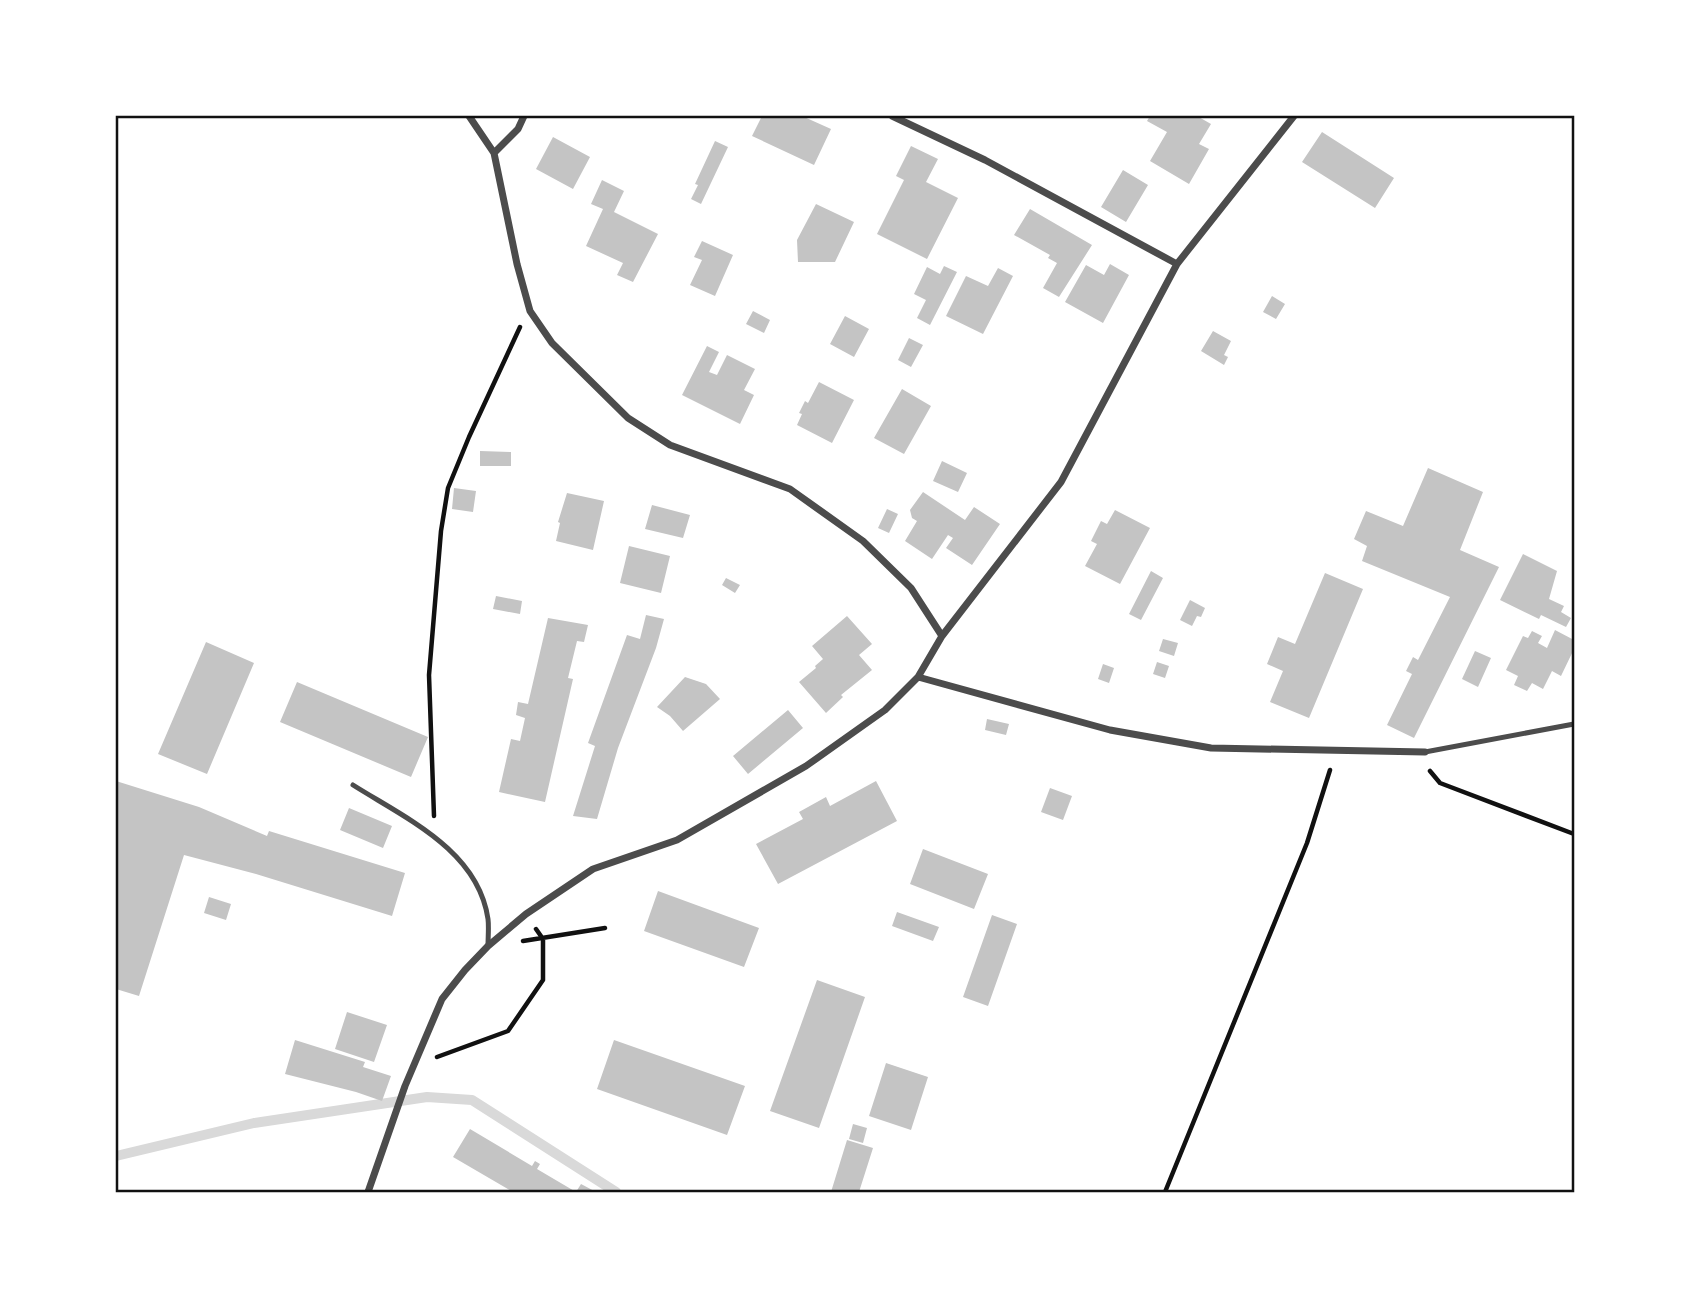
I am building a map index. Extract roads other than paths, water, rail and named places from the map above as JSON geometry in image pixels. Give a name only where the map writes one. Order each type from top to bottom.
[{"type":"street","points":[[469,116],[494,153],[517,264],[530,311],[552,343],[628,418],[670,445],[790,489],[863,541],[911,588],[942,636]]},
{"type":"street","points":[[494,153],[518,129],[524,116]]},
{"type":"street","points":[[892,116],[985,160],[1177,264]]},
{"type":"street","points":[[368,1192],[405,1086],[442,999],[488,946],[526,914],[593,869],[677,841],[806,766],[885,710],[918,677],[942,636],[1060,482],[1177,264],[1294,116]]},
{"type":"street","points":[[918,677],[1110,730],[1211,748],[1425,752]]},
{"type":"lane","points":[[1425,752],[1574,724]]},
{"type":"lane","points":[[353,785],[437,838],[462,862],[478,891],[488,918],[488,946]]},
{"type":"waterway","points":[[116,1156],[254,1123],[427,1097],[472,1100],[616,1192]]}]
